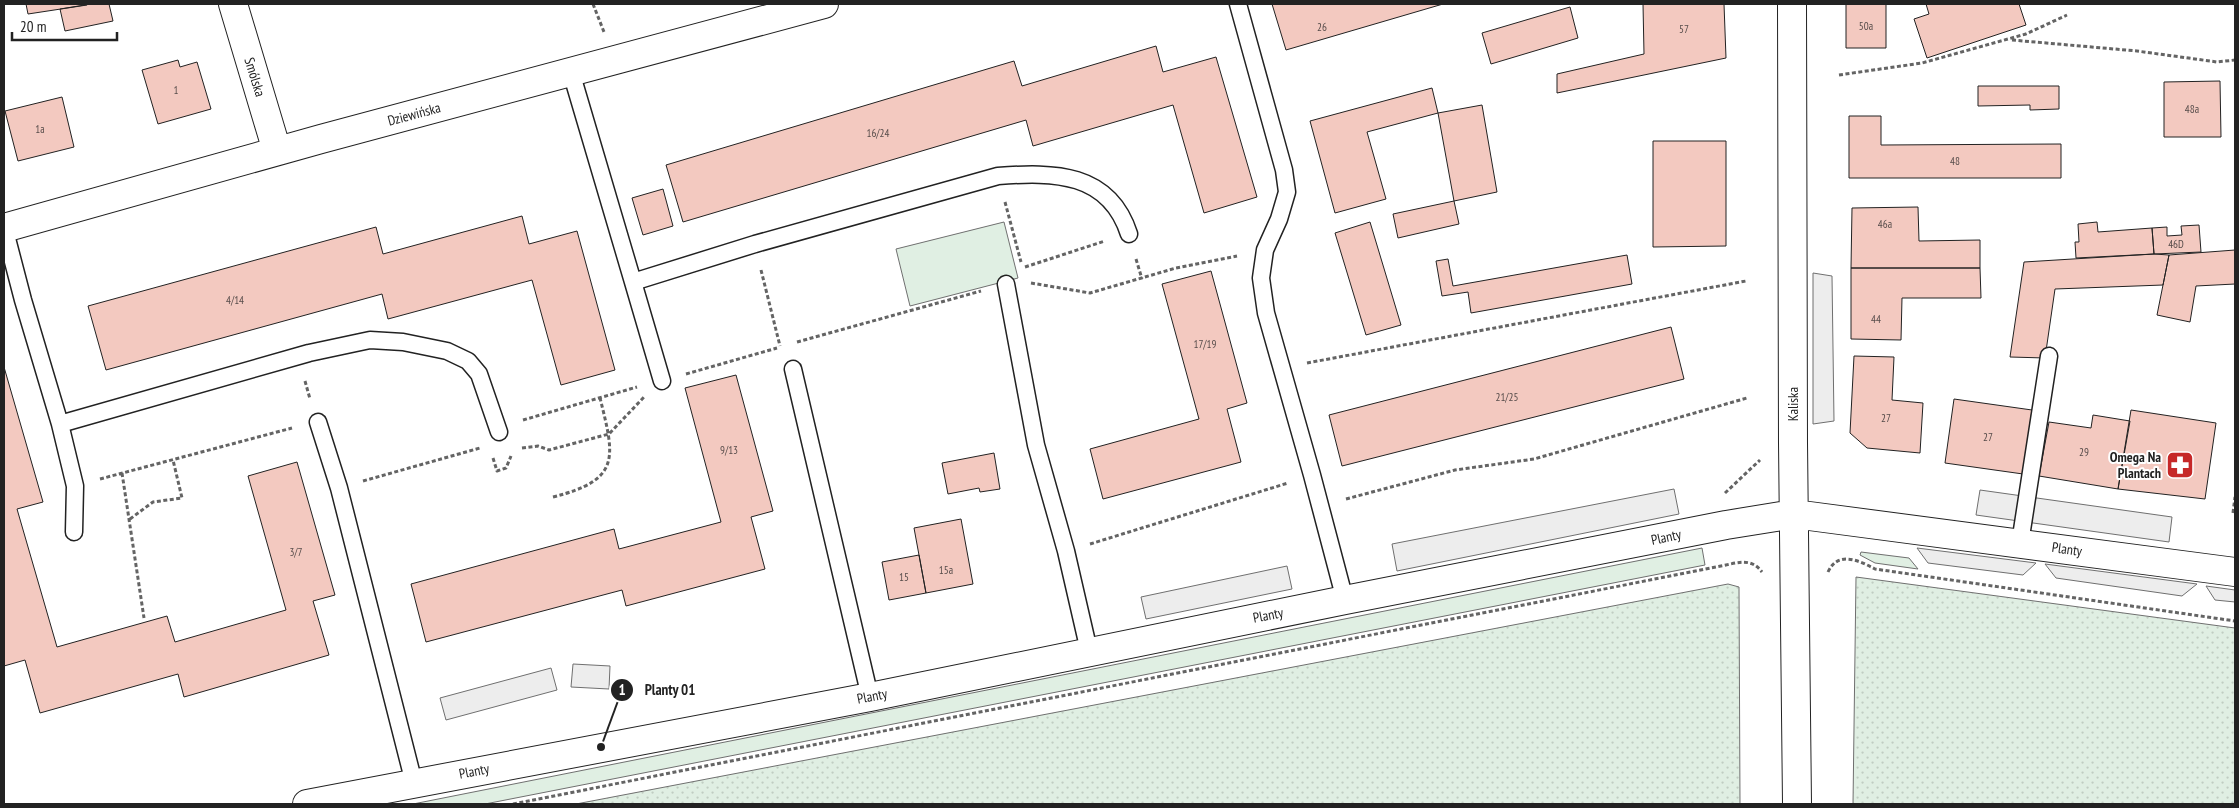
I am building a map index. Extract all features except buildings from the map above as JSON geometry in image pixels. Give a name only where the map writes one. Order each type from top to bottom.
[{"type":"street","name":"Smólska","points":[[233,4],[277,151]]},
{"type":"street","name":"Dziewińska","points":[[4,228],[277,151],[824,4]]},
{"type":"street","name":"Kaliska","points":[[1792,4],[1794,582],[1797,804]]},
{"type":"street","name":"Planty","points":[[307,804],[870,697],[1345,600],[1726,525],[1794,514],[2235,572]]},
{"type":"lane","points":[[1238,4],[1284,170],[1287,192],[1279,219],[1265,250],[1261,278],[1266,312],[1345,600]]},
{"type":"lane","points":[[571,72],[662,380]]},
{"type":"lane","points":[[633,282],[755,244],[998,176],[1024,174],[1053,176],[1078,180],[1096,187],[1110,198],[1124,219],[1129,234]]},
{"type":"lane","points":[[4,228],[24,307],[60,424],[76,486],[74,532]]},
{"type":"lane","points":[[1006,284],[1036,445],[1066,551],[1089,651]]},
{"type":"lane","points":[[60,424],[299,356],[336,346],[370,340],[403,342],[447,351],[468,361],[479,374],[499,432]]},
{"type":"lane","points":[[2020,543],[2049,356]]},
{"type":"lane","points":[[793,369],[870,697]]},
{"type":"lane","points":[[318,422],[338,488],[414,783]]},
{"type":"path","points":[[1839,75],[1922,63],[2026,34],[2067,15]]},
{"type":"path","points":[[2008,39],[2137,50],[2217,62],[2235,60]]},
{"type":"path","points":[[998,176],[1023,275]]},
{"type":"path","points":[[1022,268],[1129,234]]},
{"type":"path","points":[[755,244],[780,347]]},
{"type":"path","points":[[1282,368],[1746,281]]},
{"type":"path","points":[[76,486],[318,422],[299,356]]},
{"type":"path","points":[[518,450],[531,445],[549,450],[609,434],[648,394]]},
{"type":"path","points":[[553,497],[577,491],[600,476],[606,469],[611,456],[609,434],[600,398]]},
{"type":"path","points":[[1320,506],[1455,470],[1534,458],[1747,398]]},
{"type":"path","points":[[492,454],[497,471],[506,468],[513,453]]},
{"type":"path","points":[[1735,564],[1722,497],[1726,490],[1758,464],[1763,454]]},
{"type":"path","points":[[129,520],[154,502],[182,498],[173,460]]},
{"type":"path","points":[[122,473],[144,618]]},
{"type":"path","points":[[1066,551],[1312,476]]},
{"type":"path","points":[[2233,513],[2235,497]]},
{"type":"path","points":[[513,804],[1748,562],[1756,565],[1766,584],[1819,581],[1830,567],[1845,558],[1855,559],[1875,569],[2235,621]]},
{"type":"green space","points":[[1004,222],[1018,278],[910,306],[896,249]]},
{"type":"green space","points":[[1702,548],[1705,565],[485,804],[413,804]]},
{"type":"green space","points":[[1861,552],[1909,558],[1918,569],[1875,563],[1860,555]]},
{"type":"green space","points":[[1856,577],[2235,628],[2235,804],[1853,804]]},
{"type":"green space","points":[[1728,584],[1739,587],[1740,804],[576,804]]},
{"type":"shaded area","points":[[1813,273],[1832,276],[1834,421],[1813,424]]},
{"type":"shaded area","points":[[1674,489],[1679,514],[1397,571],[1392,544]]},
{"type":"shaded area","points":[[1980,490],[2172,517],[2169,542],[1976,515]]},
{"type":"shaded area","points":[[1917,548],[2036,563],[2023,575],[1928,563]]},
{"type":"shaded area","points":[[2045,564],[2197,584],[2182,596],[2056,578]]},
{"type":"shaded area","points":[[1287,566],[1292,589],[1146,619],[1141,597]]},
{"type":"shaded area","points":[[2206,586],[2235,590],[2235,602],[2215,600]]},
{"type":"shaded area","points":[[573,664],[610,666],[609,689],[571,687]]},
{"type":"shaded area","points":[[551,668],[557,690],[446,720],[440,698]]},
{"type":"place","name":"Omega Na Plantach","points":[[2180,465]]},
{"type":"place","name":"Planty 01","points":[[601,747]]}]
